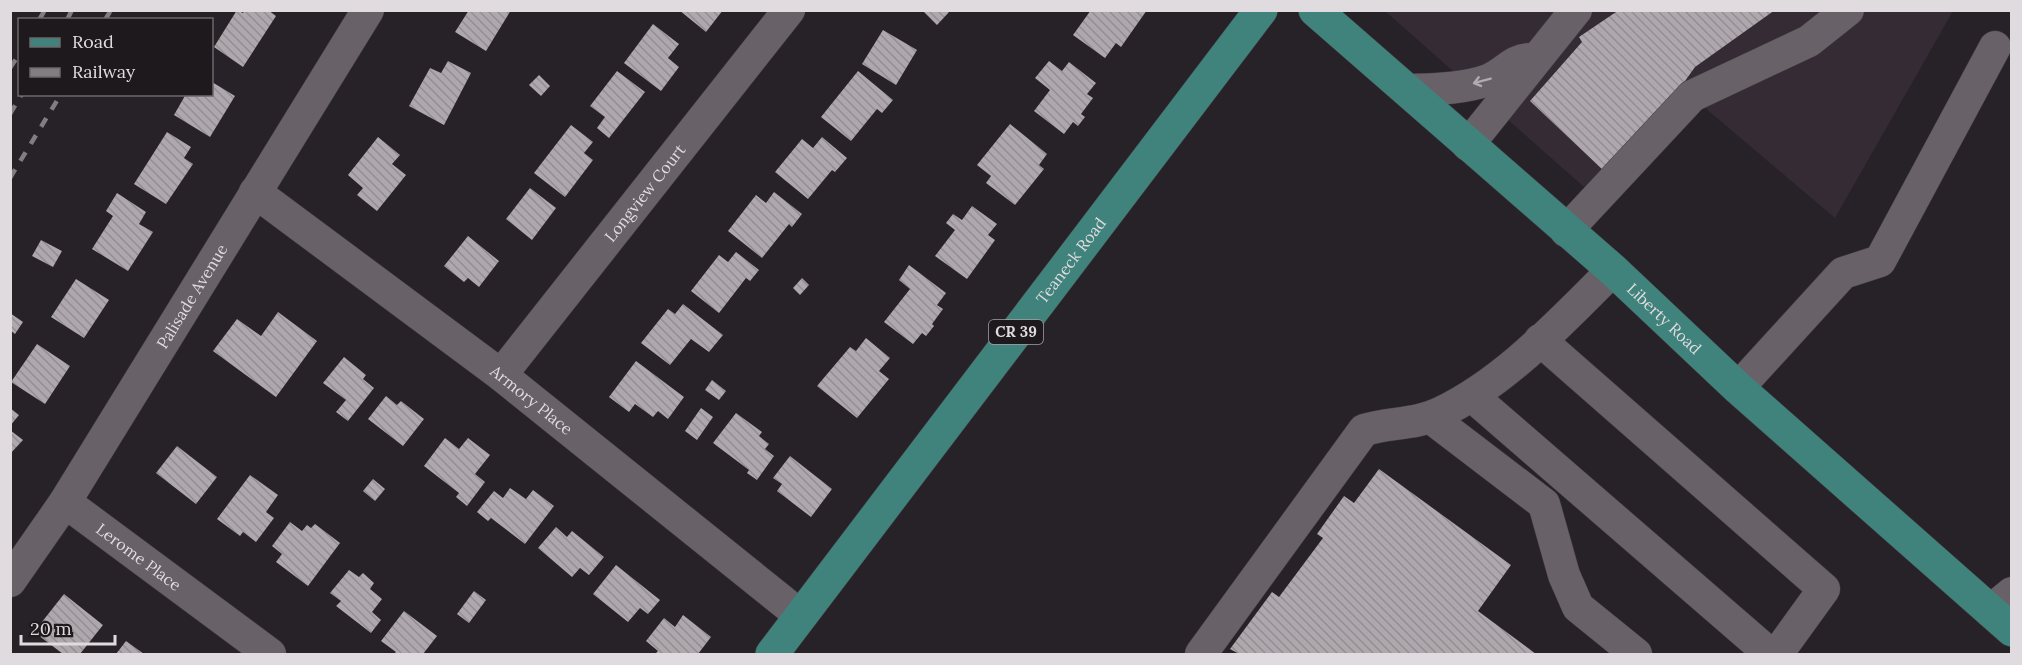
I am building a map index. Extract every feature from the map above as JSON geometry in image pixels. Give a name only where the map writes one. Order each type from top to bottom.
[{"type":"main road","name":"Teaneck Road","points":[[772,654],[1261,10]]},
{"type":"main road","name":"Liberty Road","points":[[1316,10],[1613,270],[1738,388],[2004,611]]},
{"type":"street","name":"Palisade Avenue","points":[[10,581],[65,502],[368,10]]},
{"type":"street","name":"Longview Court","points":[[501,375],[789,10]]},
{"type":"street","points":[[1468,145],[1534,59],[1576,10]]},
{"type":"street","points":[[1566,231],[1692,96],[1809,41],[1848,10]]},
{"type":"street","points":[[1738,388],[1843,273],[1880,261],[1995,47]]},
{"type":"street","points":[[1407,90],[1447,88],[1489,80],[1521,59],[1534,59]]},
{"type":"street","name":"Armory Place","points":[[255,192],[501,375],[801,616]]},
{"type":"street","points":[[1202,654],[1364,430],[1430,417],[1472,396],[1540,340],[1613,270]]},
{"type":"street","points":[[1540,340],[1824,590],[1777,654]]},
{"type":"street","points":[[1472,396],[1770,654]]},
{"type":"street","points":[[1430,417],[1524,486],[1544,504],[1564,575],[1578,607],[1636,654]]},
{"type":"street","name":"Lerome Place","points":[[65,502],[270,654]]},
{"type":"shaded area","points":[[1385,11],[1953,11],[1835,218],[1704,107],[1601,202]]},
{"type":"building","points":[[237,10],[243,13],[245,10],[268,10],[276,16],[243,67],[214,47]]},
{"type":"building","points":[[469,10],[511,10],[486,51],[455,32]]},
{"type":"building","points":[[679,10],[723,10],[706,32]]},
{"type":"building","points":[[922,10],[951,10],[937,25]]},
{"type":"building","points":[[1091,10],[1147,10],[1121,47],[1116,43],[1105,58],[1073,35]]},
{"type":"building","points":[[1619,10],[1775,10],[1695,67],[1680,88],[1604,171],[1530,101],[1582,42],[1579,37]]},
{"type":"building","points":[[653,24],[679,44],[668,58],[679,67],[661,91],[624,63]]},
{"type":"building","points":[[883,30],[917,50],[896,85],[862,64]]},
{"type":"building","points":[[448,61],[471,73],[444,125],[409,106],[430,68],[441,73]]},
{"type":"building","points":[[1049,61],[1062,71],[1069,62],[1096,83],[1087,94],[1093,98],[1081,114],[1085,117],[1078,126],[1073,122],[1064,134],[1034,111],[1050,90],[1035,78]]},
{"type":"building","points":[[617,71],[645,92],[609,138],[597,128],[605,117],[590,106]]},
{"type":"building","points":[[858,71],[893,100],[882,113],[877,109],[851,141],[821,117]]},
{"type":"building","points":[[539,75],[550,86],[541,96],[529,85]]},
{"type":"building","points":[[213,83],[235,96],[210,137],[174,115],[185,96],[213,96]]},
{"type":"building","points":[[1010,124],[1047,154],[1039,165],[1044,169],[1015,205],[986,183],[991,176],[977,165]]},
{"type":"building","points":[[571,125],[593,142],[584,153],[593,160],[565,197],[534,173]]},
{"type":"building","points":[[167,132],[191,147],[184,158],[193,164],[166,204],[134,184]]},
{"type":"building","points":[[378,137],[400,155],[392,164],[406,175],[377,211],[357,195],[363,188],[348,175]]},
{"type":"building","points":[[822,137],[847,158],[835,172],[832,170],[808,199],[775,172],[802,139],[813,148]]},
{"type":"building","points":[[530,188],[556,208],[532,240],[506,219]]},
{"type":"building","points":[[774,192],[802,214],[792,227],[789,224],[762,258],[728,231],[756,195],[766,203]]},
{"type":"building","points":[[117,193],[146,212],[139,224],[153,232],[128,271],[92,249],[113,216],[106,211]]},
{"type":"building","points":[[972,206],[997,224],[988,235],[995,240],[967,279],[935,256],[955,230],[946,223],[953,214],[962,220]]},
{"type":"building","points":[[468,236],[499,261],[479,287],[468,278],[464,282],[444,266]]},
{"type":"building","points":[[41,240],[62,251],[53,267],[32,256]]},
{"type":"building","points":[[736,252],[759,270],[750,281],[746,278],[719,313],[691,291],[719,255],[728,262]]},
{"type":"building","points":[[909,265],[946,293],[937,305],[943,309],[932,324],[934,326],[926,336],[922,333],[913,344],[884,322],[910,289],[899,280]]},
{"type":"building","points":[[802,278],[809,285],[800,295],[793,288]]},
{"type":"building","points":[[76,279],[109,300],[84,338],[51,317]]},
{"type":"building","points":[[683,304],[723,335],[709,352],[691,339],[670,365],[641,343],[668,309],[675,314]]},
{"type":"building","points":[[278,312],[317,341],[276,397],[213,351],[237,319],[261,336]]},
{"type":"building","points":[[10,313],[23,322],[15,334],[10,330]]},
{"type":"building","points":[[866,338],[890,358],[879,371],[889,379],[857,418],[817,386],[850,347],[856,351]]},
{"type":"building","points":[[37,344],[70,366],[45,404],[11,382]]},
{"type":"building","points":[[344,357],[366,375],[363,379],[374,388],[348,421],[336,412],[346,400],[323,383]]},
{"type":"building","points":[[636,361],[684,397],[668,419],[658,411],[653,417],[635,404],[629,412],[609,397]]},
{"type":"building","points":[[712,380],[726,391],[719,400],[705,390]]},
{"type":"building","points":[[386,396],[397,405],[401,401],[424,419],[403,446],[368,419]]},
{"type":"building","points":[[10,408],[19,415],[10,426]]},
{"type":"building","points":[[701,408],[713,417],[697,440],[685,431]]},
{"type":"building","points":[[736,413],[762,432],[759,436],[769,444],[765,449],[774,456],[757,480],[747,473],[749,470],[713,443]]},
{"type":"building","points":[[10,430],[23,440],[10,454]]},
{"type":"building","points":[[445,438],[459,449],[468,438],[490,455],[475,474],[485,482],[467,506],[456,497],[459,493],[424,466]]},
{"type":"building","points":[[177,446],[217,477],[196,504],[156,473]]},
{"type":"building","points":[[790,456],[832,489],[811,517],[777,491],[782,484],[773,478]]},
{"type":"building","points":[[1379,469],[1511,565],[1478,611],[1536,654],[1239,654],[1230,649],[1272,592],[1279,597],[1323,538],[1317,534],[1344,496],[1354,503]]},
{"type":"building","points":[[250,475],[278,495],[266,512],[274,518],[256,542],[243,532],[240,536],[217,519]]},
{"type":"building","points":[[373,479],[385,489],[375,501],[363,491]]},
{"type":"building","points":[[510,488],[526,499],[533,490],[554,506],[525,544],[491,518],[488,521],[477,512],[494,491],[503,498]]},
{"type":"building","points":[[290,522],[302,531],[307,525],[311,528],[315,524],[340,543],[308,586],[276,562],[282,554],[272,546]]},
{"type":"building","points":[[556,527],[567,537],[572,531],[604,557],[589,575],[580,568],[572,577],[538,548]]},
{"type":"building","points":[[616,565],[660,600],[648,614],[640,608],[628,622],[593,594]]},
{"type":"building","points":[[349,570],[359,577],[363,573],[374,583],[370,589],[382,599],[372,612],[381,620],[371,633],[336,606],[341,601],[330,593]]},
{"type":"building","points":[[474,591],[486,600],[469,623],[457,614]]},
{"type":"building","points":[[64,594],[103,625],[80,654],[63,654],[34,632]]},
{"type":"building","points":[[404,611],[437,636],[423,654],[394,654],[396,652],[381,641]]},
{"type":"building","points":[[683,615],[711,637],[698,654],[655,654],[658,651],[646,641],[664,618],[675,627]]},
{"type":"building","points":[[126,641],[144,654],[116,654]]},
{"type":"railway","points":[[40,18],[45,10]]},
{"type":"railway","points":[[68,18],[72,10]]},
{"type":"railway","points":[[106,18],[111,10]]},
{"type":"railway","points":[[10,68],[18,56]]},
{"type":"railway","points":[[10,114],[21,96]]},
{"type":"railway","points":[[10,178],[60,96]]}]
